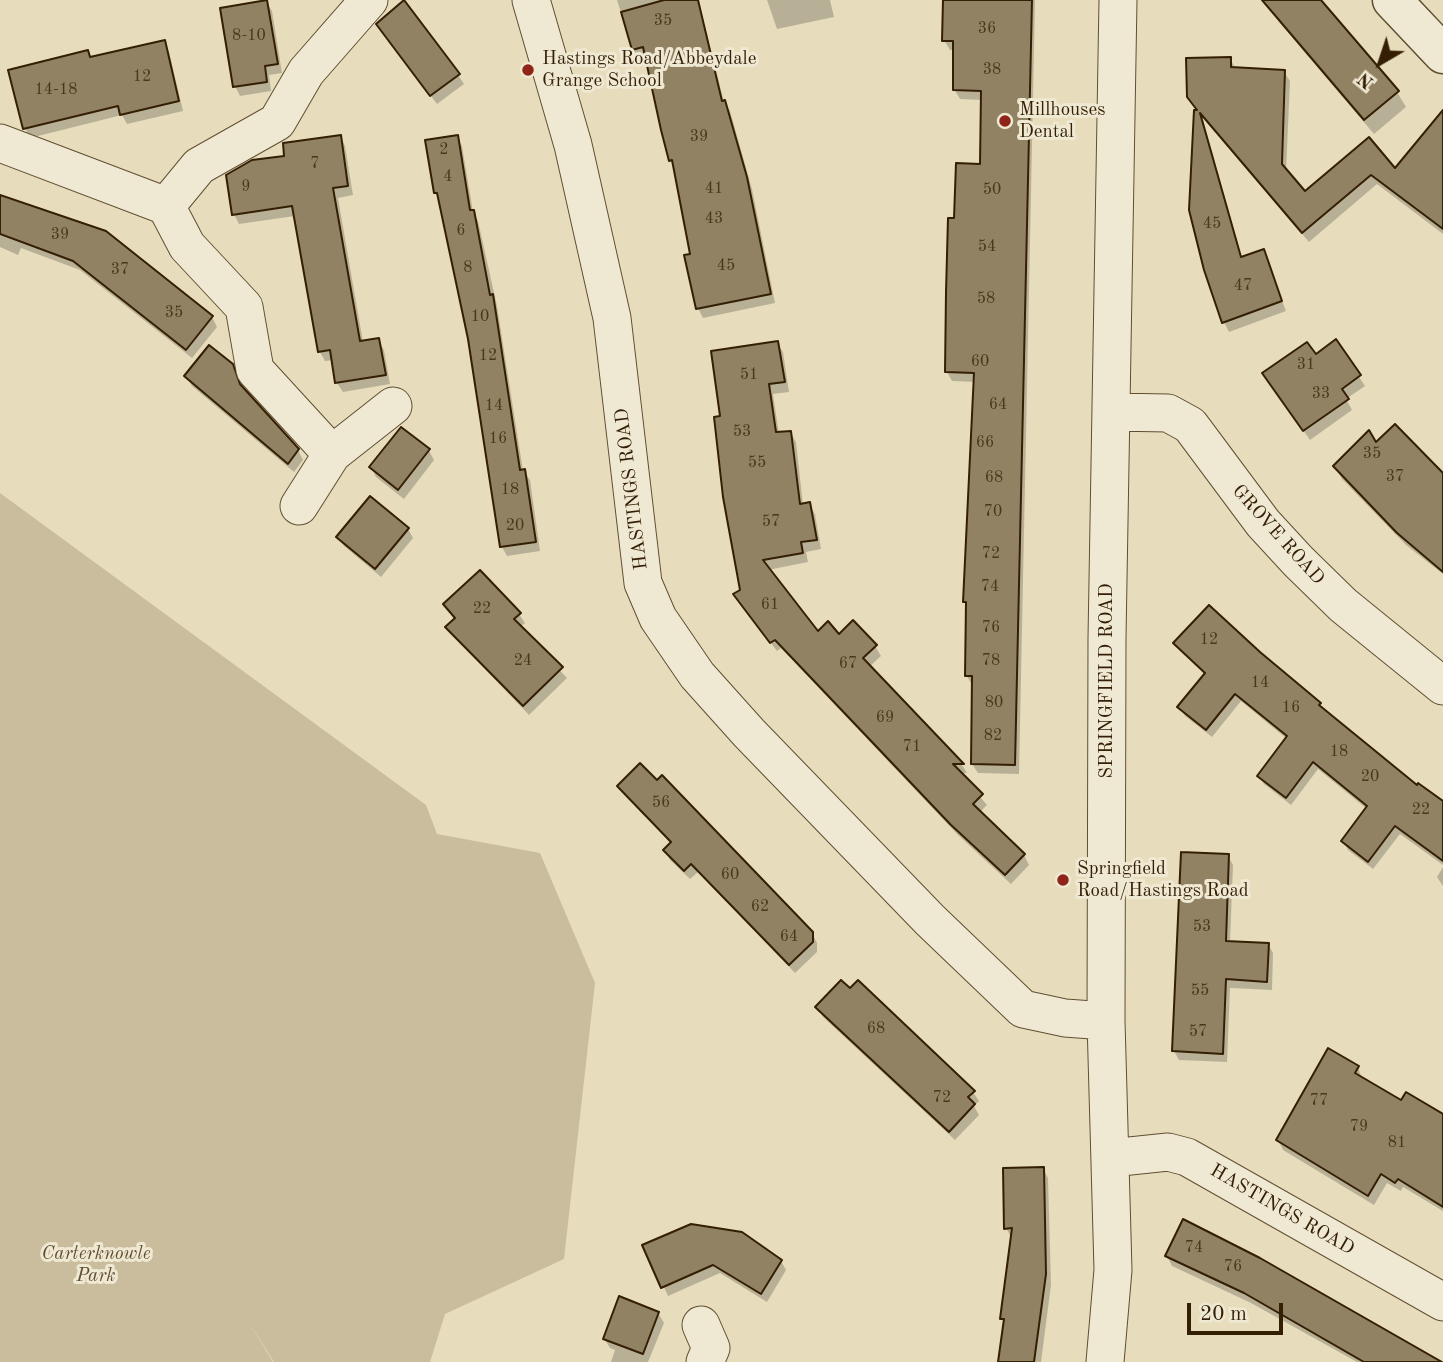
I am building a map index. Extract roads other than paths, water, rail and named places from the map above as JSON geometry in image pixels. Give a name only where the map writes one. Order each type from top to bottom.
[{"type":"street","points":[[166,206],[199,166],[277,122],[306,72],[369,0]]},
{"type":"street","name":"HASTINGS ROAD","points":[[531,0],[573,145],[612,318],[643,583],[658,618],[697,675],[749,733],[930,920],[1023,1009],[1065,1018],[1106,1021]]},
{"type":"street","name":"SPRINGFIELD ROAD","points":[[1105,1362],[1113,1270],[1106,1021],[1111,412],[1118,0]]},
{"type":"street","points":[[1392,0],[1443,54]]},
{"type":"street","points":[[0,143],[166,206],[187,246],[244,307],[255,370],[332,454]]},
{"type":"street","points":[[299,506],[332,454],[393,406]]},
{"type":"street","name":"GROVE ROAD","points":[[1111,412],[1168,413],[1190,425],[1263,523],[1298,561],[1343,604],[1443,687]]},
{"type":"street","name":"HASTINGS ROAD","points":[[1111,1158],[1168,1152],[1187,1157],[1443,1302]]},
{"type":"street","points":[[701,1325],[710,1348],[705,1362]]},
{"type":"place","name":"Hastings Road/Abbeydale Grange School","points":[[528,70]]},
{"type":"place","name":"Millhouses Dental","points":[[1005,121]]},
{"type":"place","name":"Springfield Road/Hastings Road","points":[[1063,880]]},
{"type":"park label","name":"Carterknowle Park","points":[[96,1265]]}]
